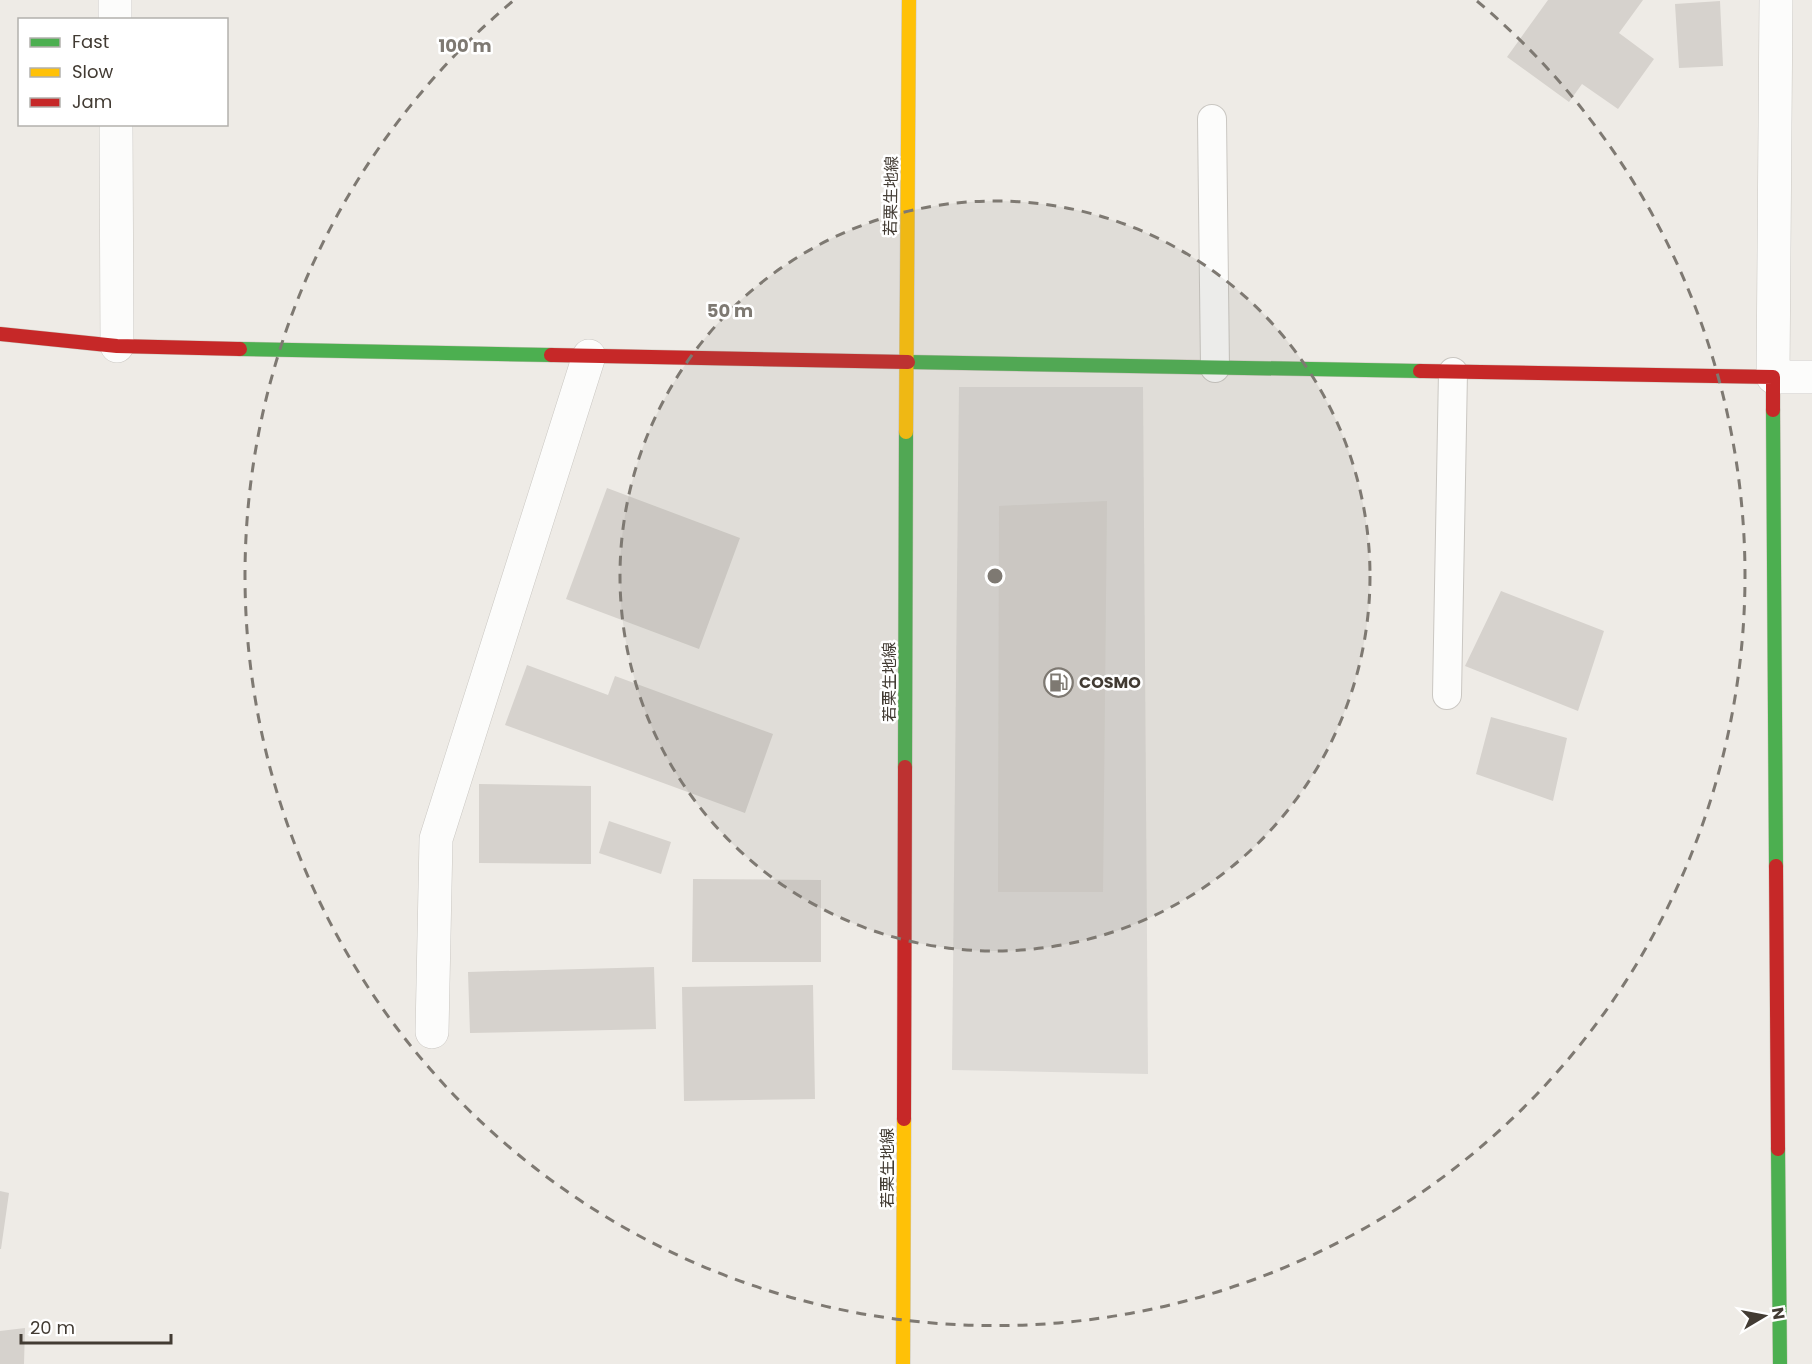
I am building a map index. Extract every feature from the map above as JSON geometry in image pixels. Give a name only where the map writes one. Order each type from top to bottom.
[{"type":"street","points":[[115,0],[115,18]]},
{"type":"street","name":"若栗生地線","points":[[903,1364],[909,0]]},
{"type":"street","points":[[1776,0],[1773,377],[1780,1364]]},
{"type":"street","points":[[116,126],[117,346]]},
{"type":"street","points":[[0,334],[117,346],[1215,368],[1812,377]]},
{"type":"street","points":[[432,1032],[436,839],[589,356]]},
{"type":"lane","points":[[1212,119],[1215,368]]},
{"type":"lane","points":[[1446,695],[1453,372]]},
{"type":"shaded area","points":[[959,387],[1143,387],[1148,1074],[952,1070]]},
{"type":"building","points":[[1548,0],[1643,0],[1619,33],[1654,59],[1618,109],[1582,84],[1569,102],[1507,57]]},
{"type":"building","points":[[1720,1],[1723,66],[1679,68],[1675,4]]},
{"type":"building","points":[[607,488],[740,538],[699,649],[566,599]]},
{"type":"building","points":[[1107,501],[1103,892],[998,892],[999,506]]},
{"type":"building","points":[[1501,591],[1604,631],[1578,711],[1465,666]]},
{"type":"building","points":[[527,665],[608,695],[615,676],[773,734],[745,813],[505,725]]},
{"type":"building","points":[[1491,717],[1567,738],[1553,801],[1476,774]]},
{"type":"building","points":[[479,784],[591,786],[591,864],[479,863]]},
{"type":"building","points":[[609,821],[671,842],[661,874],[599,853]]},
{"type":"building","points":[[693,879],[821,880],[821,962],[692,962]]},
{"type":"building","points":[[654,967],[656,1029],[470,1033],[468,972]]},
{"type":"building","points":[[813,985],[815,1099],[684,1101],[682,987]]},
{"type":"building","points":[[0,1191],[9,1193],[1,1249],[0,1249]]},
{"type":"building","points":[[25,1328],[24,1364],[0,1364],[0,1331]]},
{"type":"traffic: fast","points":[[240,349],[551,355]]},
{"type":"traffic: fast","points":[[908,362],[1420,371]]},
{"type":"traffic: fast","points":[[1773,410],[1776,866]]},
{"type":"traffic: fast","points":[[905,767],[906,432]]},
{"type":"traffic: fast","points":[[1778,1149],[1780,1364]]},
{"type":"traffic: slow","points":[[906,432],[909,0]]},
{"type":"traffic: slow","points":[[903,1364],[904,1119]]},
{"type":"traffic: jam","points":[[0,334],[117,346],[240,349]]},
{"type":"traffic: jam","points":[[551,355],[908,362]]},
{"type":"traffic: jam","points":[[1420,371],[1773,377],[1773,410]]},
{"type":"traffic: jam","points":[[904,1119],[905,767]]},
{"type":"traffic: jam","points":[[1776,866],[1778,1149]]},
{"type":"place","name":"COSMO","points":[[1058,682]]}]
